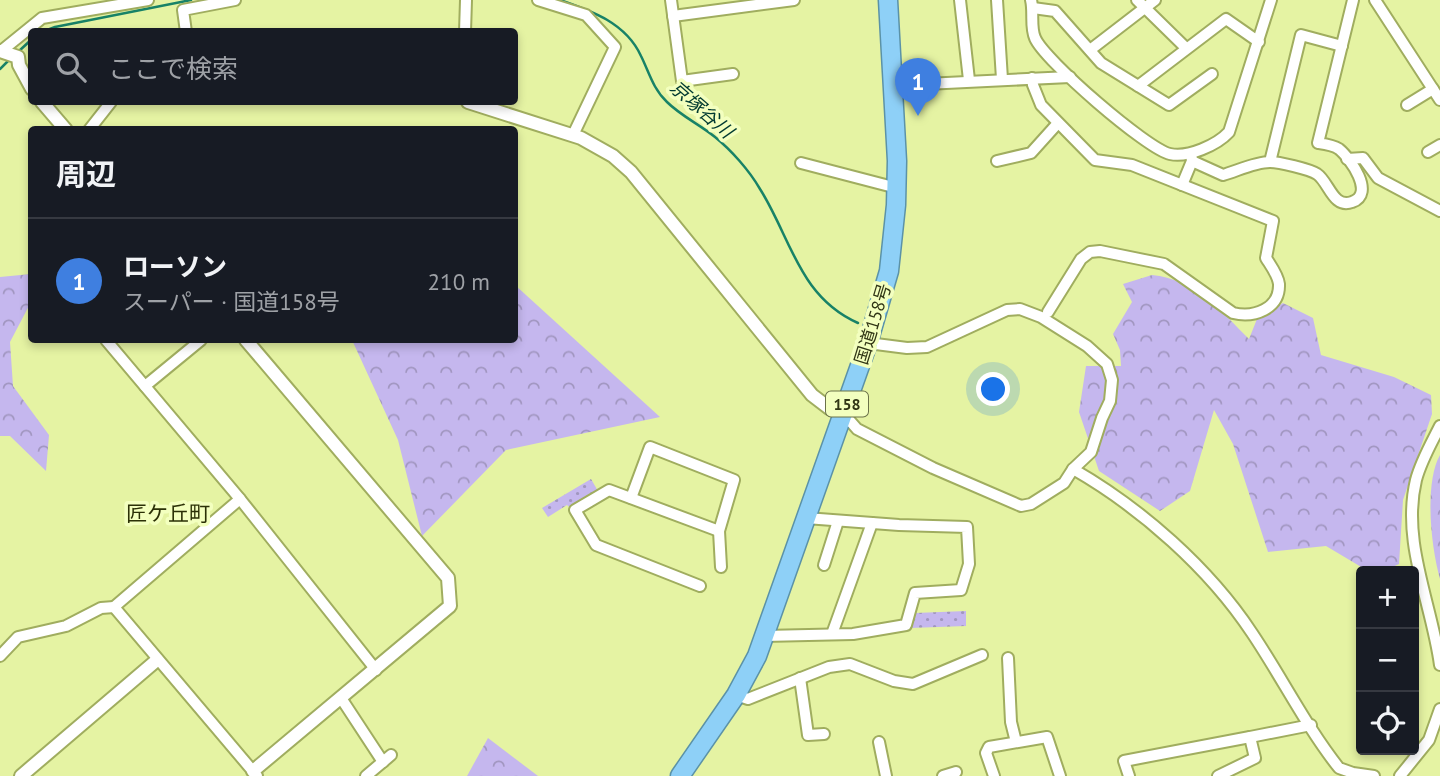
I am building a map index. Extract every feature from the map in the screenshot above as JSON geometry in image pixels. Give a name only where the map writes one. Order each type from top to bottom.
[{"type":"highway","name":"国道158号","points":[[680,776],[736,695],[764,636],[868,342],[888,271],[897,188],[888,0]]},
{"type":"street","points":[[30,28],[42,18],[148,0]]},
{"type":"street","points":[[185,28],[183,10],[235,0]]},
{"type":"street","points":[[465,28],[466,0]]},
{"type":"street","points":[[538,0],[586,15],[615,47],[573,135]]},
{"type":"street","points":[[573,12],[579,0]]},
{"type":"street","points":[[671,0],[682,81],[733,74]]},
{"type":"street","points":[[673,16],[794,0]]},
{"type":"street","points":[[960,0],[969,80]]},
{"type":"street","points":[[997,0],[1002,79]]},
{"type":"street","points":[[1090,50],[1140,4],[1155,0]]},
{"type":"street","points":[[1182,185],[1191,157],[1229,132],[1270,0]]},
{"type":"street","points":[[1212,74],[1169,105],[1101,63],[1055,11],[1032,4],[1034,38],[1108,111],[1166,153],[1191,157],[1223,175],[1270,162],[1314,173],[1322,179],[1337,200],[1351,203],[1360,195],[1363,183],[1339,149],[1318,143],[1353,0]]},
{"type":"street","points":[[1375,0],[1440,100]]},
{"type":"street","points":[[1140,4],[1186,48]]},
{"type":"street","points":[[1138,86],[1226,19],[1259,42]]},
{"type":"street","points":[[2,52],[28,30]]},
{"type":"street","points":[[1270,162],[1301,35],[1342,46]]},
{"type":"street","points":[[2,52],[24,58]]},
{"type":"street","points":[[893,83],[905,85],[1070,76]]},
{"type":"street","points":[[1032,78],[1041,105],[1095,160],[1132,165],[1273,221],[1266,258],[1279,282],[1276,298],[1268,307],[1252,315],[1233,313],[1164,264],[1100,251],[1090,252],[1081,259],[1048,312]]},
{"type":"street","points":[[1407,105],[1433,89]]},
{"type":"street","points":[[45,105],[63,126]]},
{"type":"street","points":[[92,126],[109,105]]},
{"type":"street","points":[[481,105],[513,118],[573,135],[613,156],[631,172],[812,395],[829,408],[843,413],[857,429],[933,468],[1021,506],[1031,504],[1064,483],[1073,469],[1091,452],[1110,401],[1112,380],[1107,364],[1087,346],[1041,317],[1020,309],[1007,310],[928,347],[907,348],[868,342]]},
{"type":"street","points":[[997,161],[1031,153],[1058,122]]},
{"type":"street","points":[[1428,152],[1440,145]]},
{"type":"street","points":[[1346,159],[1363,158],[1378,178],[1440,211]]},
{"type":"street","points":[[801,163],[897,188]]},
{"type":"street","points":[[109,343],[240,499],[376,670]]},
{"type":"street","points":[[145,386],[197,343]]},
{"type":"street","points":[[114,607],[255,774],[450,606],[448,578],[249,343]]},
{"type":"street","points":[[1440,426],[1421,465],[1412,514],[1416,550],[1440,664]]},
{"type":"street","points":[[631,498],[650,447],[734,480],[719,531],[721,567]]},
{"type":"street","points":[[1073,469],[1098,483],[1186,554],[1250,630],[1338,772],[1374,776]]},
{"type":"street","points":[[700,586],[596,545],[575,510],[609,490],[719,531]]},
{"type":"street","points":[[0,656],[18,637],[65,626],[101,608],[114,607],[240,499]]},
{"type":"street","points":[[764,636],[853,634],[906,625],[915,593],[961,590],[969,564],[967,527],[806,518]]},
{"type":"street","points":[[824,565],[838,521]]},
{"type":"street","points":[[832,634],[872,523]]},
{"type":"street","points":[[736,695],[748,699],[830,667],[850,664],[894,681],[914,684],[982,655]]},
{"type":"street","points":[[1008,658],[1011,723],[1016,743]]},
{"type":"street","points":[[21,776],[157,660]]},
{"type":"street","points":[[800,678],[808,735],[824,734]]},
{"type":"street","points":[[341,698],[387,759],[366,776]]},
{"type":"street","points":[[1400,776],[1429,740],[1440,709]]},
{"type":"street","points":[[1129,776],[1124,761],[1311,725]]},
{"type":"street","points":[[994,776],[986,753],[989,747],[1047,737],[1060,776]]},
{"type":"street","points":[[1222,775],[1255,758],[1250,737]]},
{"type":"street","points":[[879,742],[886,776]]},
{"type":"street","points":[[943,776],[956,772]]},
{"type":"green space","points":[[28,274],[28,308],[10,342],[13,386],[49,435],[46,471],[10,436],[0,436],[0,277]]},
{"type":"green space","points":[[1152,275],[1181,283],[1206,298],[1249,339],[1257,319],[1283,303],[1313,318],[1321,355],[1394,377],[1431,395],[1432,414],[1403,500],[1399,564],[1360,566],[1326,546],[1268,552],[1233,444],[1214,410],[1190,491],[1160,511],[1099,471],[1079,412],[1086,366],[1121,366],[1120,350],[1113,334],[1132,302],[1123,284]]},
{"type":"green space","points":[[518,288],[660,417],[506,450],[422,536],[398,440],[353,343],[518,343]]},
{"type":"green space","points":[[1440,455],[1440,579],[1432,534],[1431,498],[1435,467]]},
{"type":"green space","points":[[591,479],[598,491],[570,508],[567,505],[548,517],[542,508]]},
{"type":"green space","points":[[966,611],[966,626],[910,628],[915,613]]},
{"type":"green space","points":[[488,738],[538,776],[467,776]]},
{"type":"waterway","name":"京塚谷川","points":[[52,28],[191,0]]},
{"type":"waterway","name":"京塚谷川","points":[[560,0],[596,14],[627,35],[662,97],[678,112],[721,142],[751,175],[809,282],[838,312],[858,323]]},
{"type":"waterway","name":"京塚谷川","points":[[19,51],[28,43]]},
{"type":"waterway","name":"京塚谷川","points":[[0,69],[11,58]]},
{"type":"place","name":"ローソン","points":[[918,116]]},
{"type":"district","name":"匠ケ丘町","points":[[168,514]]}]
